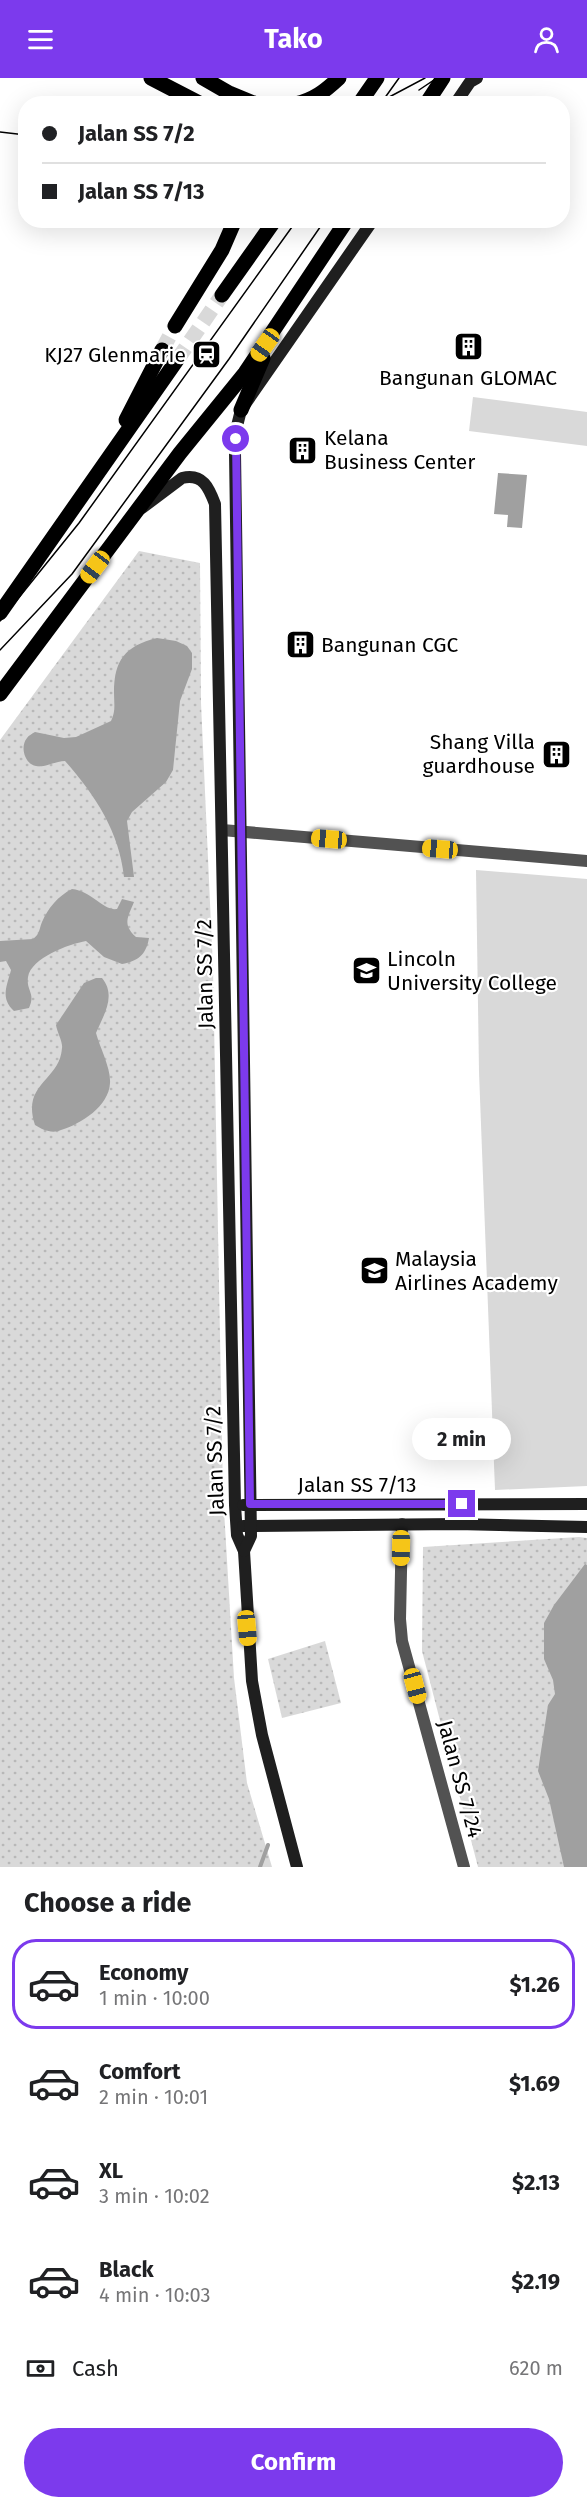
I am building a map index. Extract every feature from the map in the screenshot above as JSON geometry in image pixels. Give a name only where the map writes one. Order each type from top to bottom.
[{"type":"main road","points":[[152,78],[186,96]]},
{"type":"main road","points":[[203,78],[236,96]]},
{"type":"main road","points":[[318,96],[339,78]]},
{"type":"main road","points":[[365,96],[377,78]]},
{"type":"main road","points":[[431,96],[443,78]]},
{"type":"main road","points":[[174,326],[222,249],[231,228]]},
{"type":"main road","points":[[222,295],[269,228]]},
{"type":"main road","points":[[0,694],[275,331],[342,228]]},
{"type":"main road","points":[[241,410],[275,331]]},
{"type":"main road","points":[[113,451],[135,401],[162,350]]},
{"type":"main road","points":[[0,613],[177,360]]},
{"type":"street","points":[[460,96],[470,82],[477,78]]},
{"type":"street","points":[[241,410],[367,228]]},
{"type":"street","name":"Jalan SS 7/2","points":[[241,410],[235,453],[251,1536],[244,1551]]},
{"type":"street","name":"Jalan SS 7/2","points":[[134,515],[182,478],[190,476],[203,481],[215,504],[236,1526],[244,1551],[252,1681],[262,1735],[297,1867]]},
{"type":"street","points":[[222,830],[587,861]]},
{"type":"street","points":[[447,1504],[457,1524]]},
{"type":"street","name":"Jalan SS 7/13","points":[[235,1505],[587,1504]]},
{"type":"street","name":"Jalan SS 7/24","points":[[402,1524],[400,1619],[402,1641],[464,1867]]},
{"type":"street","name":"Jalan SS 7/13","points":[[236,1526],[457,1524],[587,1527]]},
{"type":"shaded area","points":[[473,397],[587,412],[587,446],[469,431]]},
{"type":"shaded area","points":[[498,473],[527,475],[522,528],[507,527],[508,515],[494,514]]},
{"type":"shaded area","points":[[139,551],[200,563],[201,703],[213,969],[223,1493],[234,1678],[247,1783],[272,1867],[0,1867],[0,740]]},
{"type":"shaded area","points":[[157,638],[176,641],[187,646],[192,653],[192,669],[180,701],[173,770],[166,782],[132,812],[127,821],[134,877],[124,877],[117,844],[111,829],[86,787],[65,761],[43,766],[32,765],[24,754],[24,745],[28,737],[35,732],[64,738],[76,737],[111,721],[119,663],[129,650]]},
{"type":"shaded area","points":[[476,870],[587,879],[587,1486],[495,1490],[479,1072]]},
{"type":"shaded area","points":[[72,889],[86,893],[112,909],[117,909],[122,899],[134,902],[127,920],[129,928],[136,937],[149,938],[146,949],[137,959],[122,964],[104,957],[86,941],[52,953],[36,964],[28,977],[32,999],[29,1008],[14,1011],[6,997],[6,987],[11,970],[6,961],[0,962],[0,941],[33,939],[50,907]]},
{"type":"shaded area","points":[[102,978],[109,999],[96,1033],[109,1071],[108,1091],[105,1099],[85,1119],[58,1131],[44,1130],[35,1125],[32,1111],[33,1100],[60,1059],[62,1046],[56,1025],[84,983]]},
{"type":"shaded area","points":[[587,1538],[587,1867],[478,1867],[422,1651],[423,1547]]},
{"type":"shaded area","points":[[585,1564],[587,1565],[587,1867],[564,1867],[549,1799],[538,1771],[548,1705],[555,1694],[553,1680],[544,1659],[544,1623],[554,1605]]},
{"type":"shaded area","points":[[325,1641],[341,1703],[282,1718],[268,1659]]},
{"type":"waterway","points":[[260,1867],[268,1845]]},
{"type":"tunnel","points":[[177,360],[222,295]]},
{"type":"tunnel","points":[[162,350],[175,326]]},
{"type":"tram line","points":[[386,96],[399,78]]},
{"type":"tram line","points":[[391,96],[425,78]]},
{"type":"tram line","points":[[419,90],[437,78]]},
{"type":"tram line","points":[[0,132],[18,134]]},
{"type":"tram line","points":[[0,621],[79,523],[291,228]]},
{"type":"tram line","points":[[0,650],[72,574],[229,359],[319,228]]},
{"type":"place","name":"Bangunan GLOMAC","points":[[468,347]]},
{"type":"place","name":"KJ27 Glenmarie","points":[[207,355]]},
{"type":"place","name":"Kelana Business Center","points":[[303,450]]},
{"type":"place","name":"Bangunan CGC","points":[[300,645]]},
{"type":"place","name":"Shang Villa guardhouse","points":[[556,754]]},
{"type":"place","name":"Lincoln University College","points":[[366,971]]},
{"type":"place","name":"Malaysia Airlines Academy","points":[[374,1271]]},
{"type":"route","points":[[236,439],[250,1504],[462,1504]]}]
